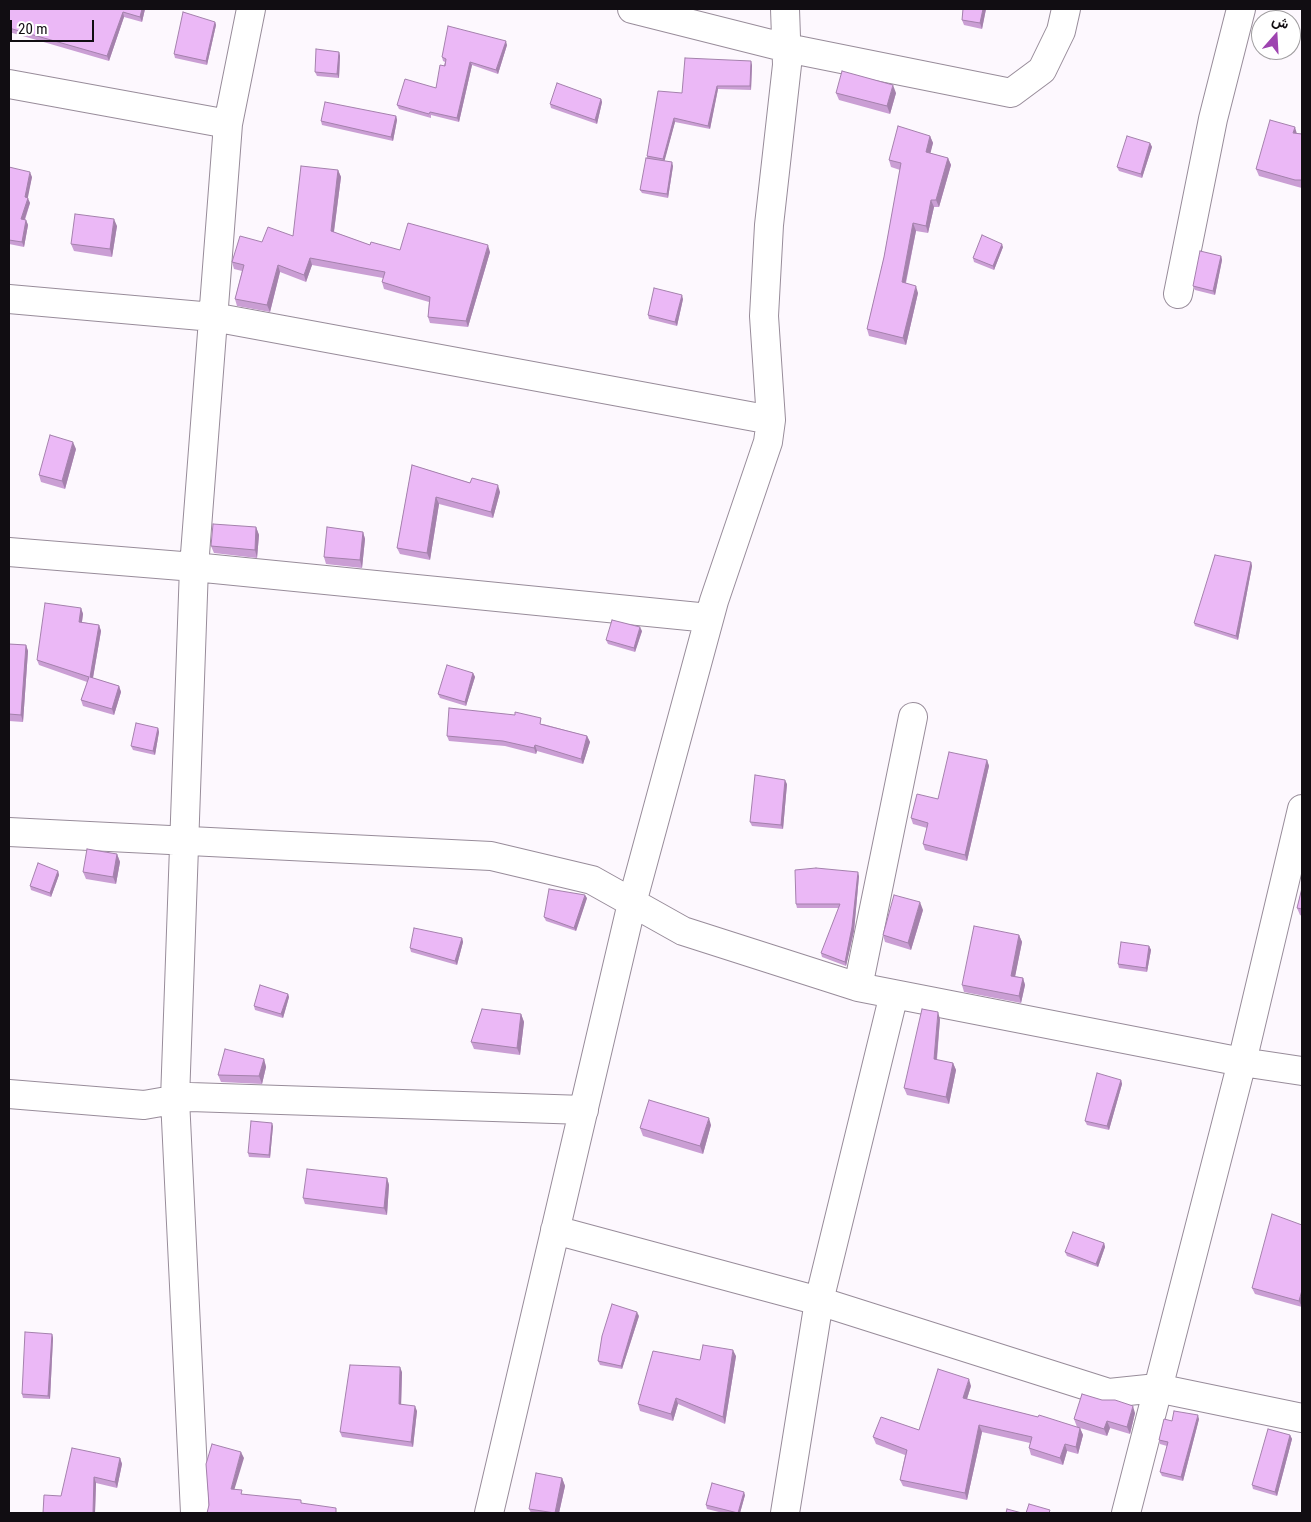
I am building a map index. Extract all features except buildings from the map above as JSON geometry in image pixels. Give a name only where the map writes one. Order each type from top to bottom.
[{"type":"street","points":[[195,1513],[175,1099],[194,567],[228,124],[251,9]]},
{"type":"street","points":[[632,9],[787,48],[1011,93],[1042,70],[1061,31],[1066,9]]},
{"type":"street","points":[[489,1513],[632,903],[709,618],[768,442],[771,420],[764,316],[769,225],[787,66],[786,9]]},
{"type":"street","points":[[1178,294],[1213,118],[1242,9]]},
{"type":"street","points":[[9,84],[228,124]]},
{"type":"street","points":[[9,299],[213,317],[771,420]]},
{"type":"street","points":[[9,552],[194,567],[709,618]]},
{"type":"street","points":[[858,987],[913,718]]},
{"type":"street","points":[[1126,1513],[1242,1062],[1302,809]]},
{"type":"street","points":[[9,832],[491,856],[592,880],[683,931],[858,987],[1242,1062],[1302,1071]]},
{"type":"street","points":[[785,1513],[820,1302],[894,994]]},
{"type":"street","points":[[9,1094],[144,1105],[190,1097],[584,1110]]},
{"type":"street","points":[[556,1230],[820,1302],[1108,1393],[1157,1388],[1302,1418]]}]
